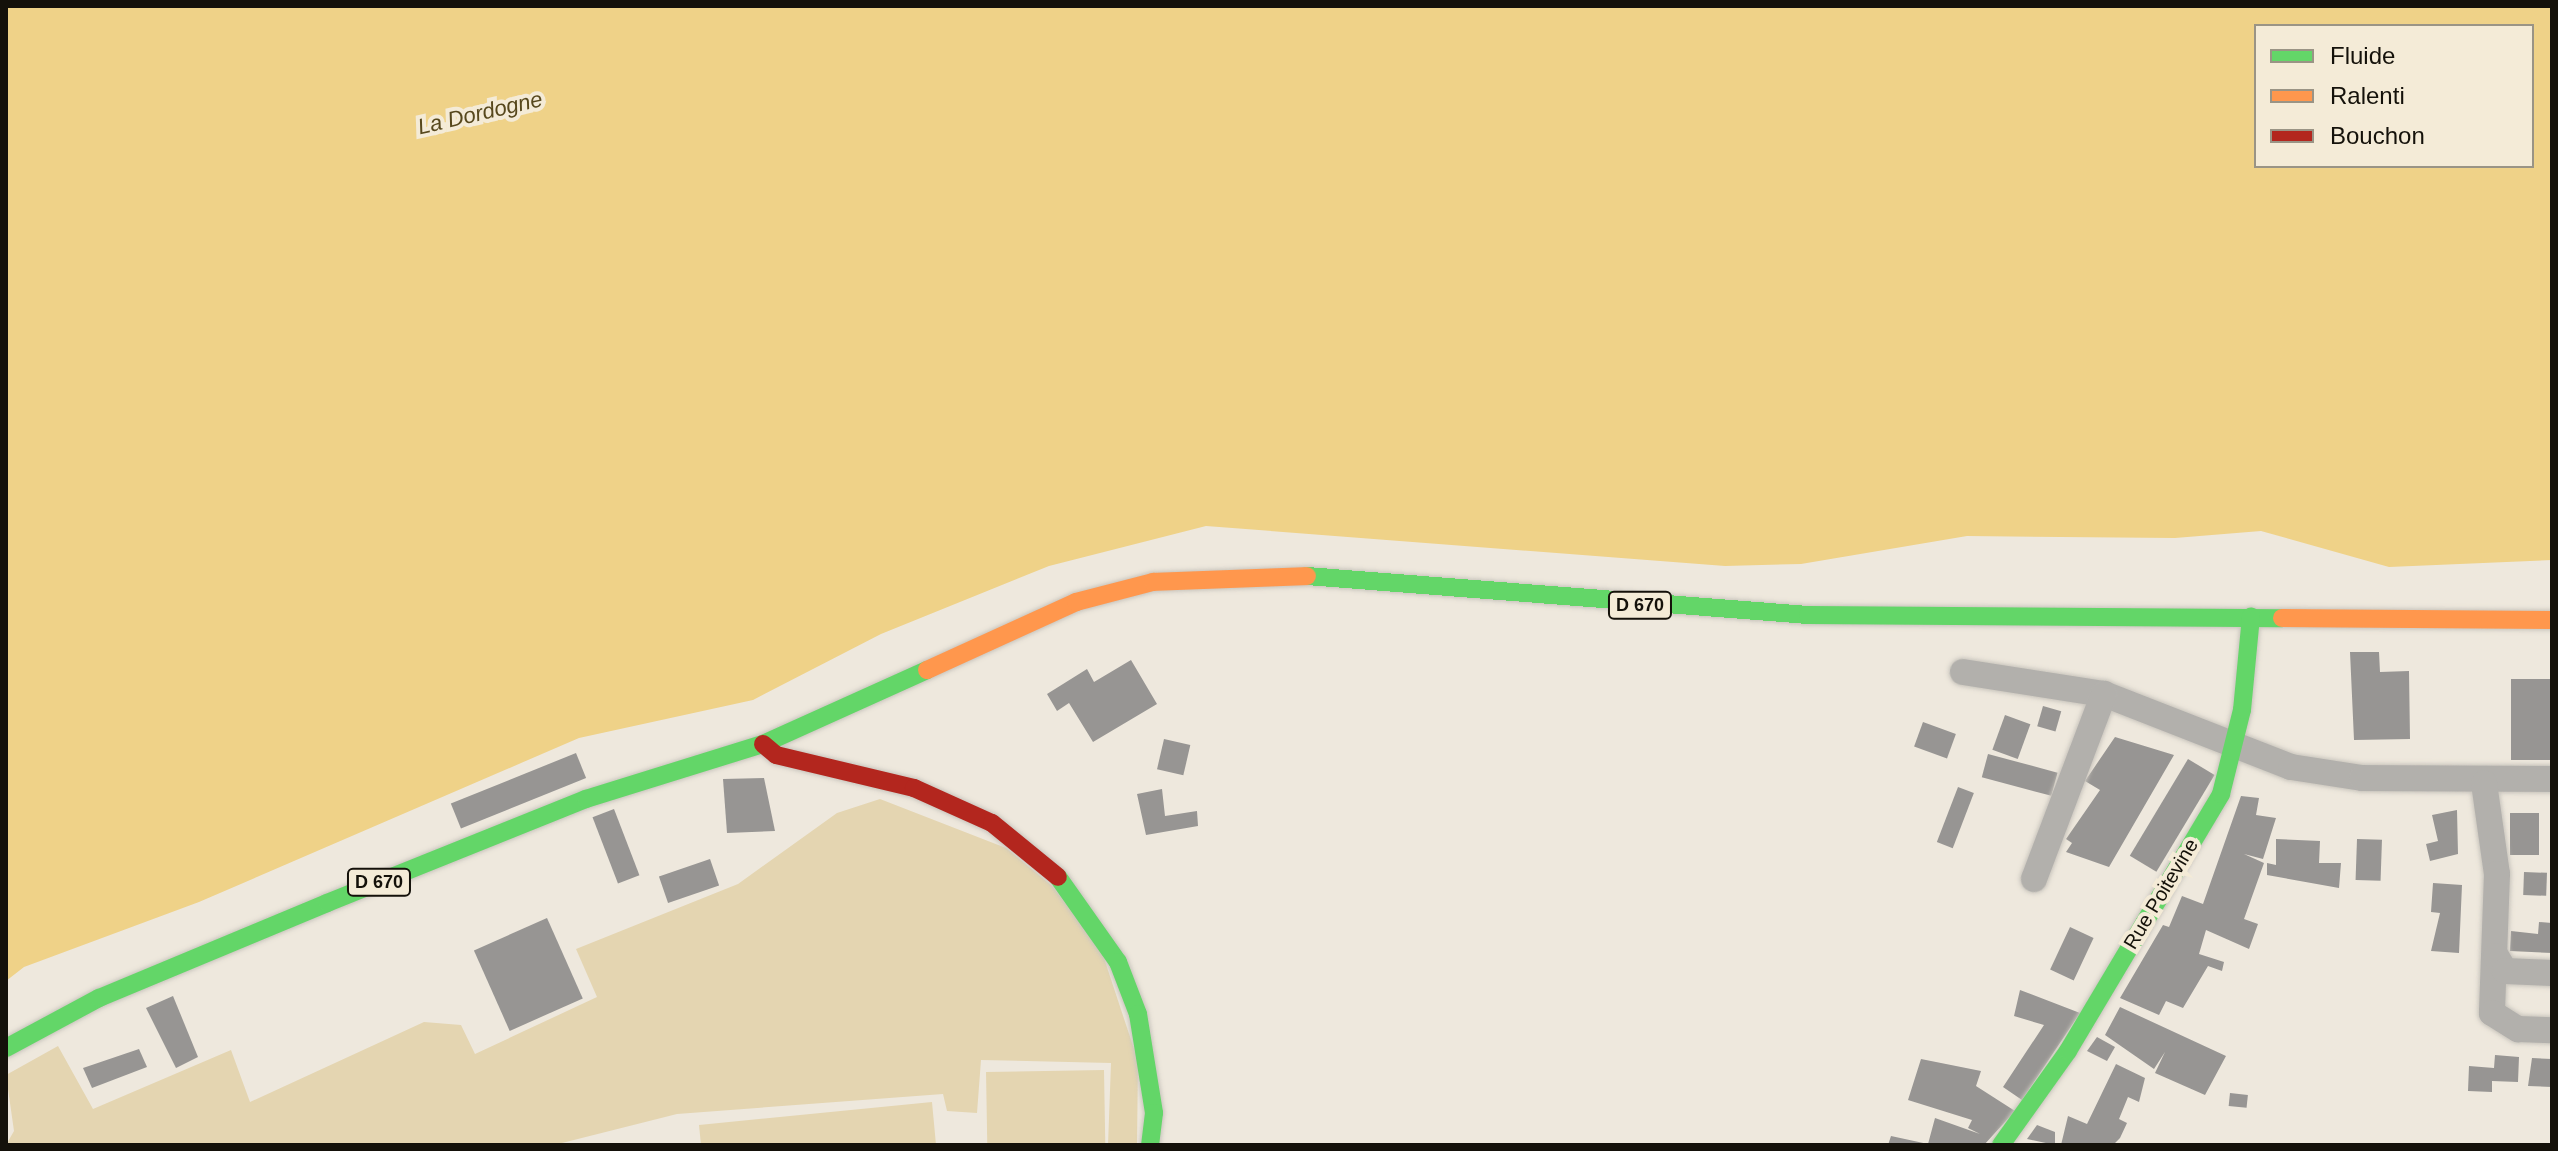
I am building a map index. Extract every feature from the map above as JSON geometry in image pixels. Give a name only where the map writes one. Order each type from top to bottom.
[{"type":"main road","name":"D 670","points":[[6,1048],[99,998],[327,903],[586,799],[763,744],[1076,602],[1153,582],[1225,575],[1808,615],[2552,620]]},
{"type":"main road","name":"Rue Poitevine","points":[[2001,1145],[2068,1051],[2213,807],[2235,749],[2251,616]]},
{"type":"main road","points":[[763,744],[776,755],[914,788],[992,823],[1053,869],[1118,962],[1138,1014],[1154,1113],[1150,1145]]},
{"type":"street","points":[[1963,672],[2104,694],[2235,749],[2362,778],[2484,783],[2552,779]]},
{"type":"street","points":[[2034,879],[2104,694]]},
{"type":"street","points":[[2484,783],[2497,874],[2492,1013],[2518,1029],[2552,1030]]},
{"type":"street","points":[[2496,956],[2505,971],[2552,973]]},
{"type":"shaded area","points":[[880,799],[1006,848],[1052,886],[1101,949],[1138,1061],[1137,1145],[1108,1145],[1111,1063],[981,1060],[977,1113],[947,1111],[943,1094],[677,1114],[554,1145],[6,1145],[14,1131],[6,1075],[58,1046],[93,1109],[231,1050],[250,1102],[424,1022],[461,1025],[475,1054],[597,997],[576,949],[738,884],[837,813]]},
{"type":"shaded area","points":[[1104,1070],[1105,1145],[987,1145],[986,1072]]},
{"type":"shaded area","points":[[932,1102],[936,1145],[701,1145],[699,1125]]},
{"type":"water","name":"La Dordogne","points":[[6,6],[2552,6],[2552,560],[2389,567],[2261,531],[2175,538],[1967,536],[1801,564],[1725,566],[1206,526],[1049,566],[881,634],[753,700],[579,738],[199,902],[24,967],[6,981]]},
{"type":"building","points":[[2350,652],[2379,652],[2380,672],[2409,671],[2410,739],[2354,740]]},
{"type":"building","points":[[1131,660],[1157,704],[1093,742],[1069,703],[1057,711],[1047,694],[1087,669],[1094,682]]},
{"type":"building","points":[[2511,679],[2552,679],[2552,760],[2511,760]]},
{"type":"building","points":[[2043,706],[2061,711],[2055,731],[2037,726]]},
{"type":"building","points":[[2005,715],[2030,724],[2018,759],[1992,750]]},
{"type":"building","points":[[1923,722],[1956,734],[1947,758],[1914,746]]},
{"type":"building","points":[[2115,737],[2174,755],[2109,867],[2066,852],[2072,843],[2066,839],[2100,790],[2085,781]]},
{"type":"building","points":[[1164,739],[1190,745],[1183,775],[1157,769]]},
{"type":"building","points":[[576,753],[586,778],[461,829],[451,804]]},
{"type":"building","points":[[1988,754],[2058,773],[2051,796],[1982,777]]},
{"type":"building","points":[[2188,759],[2215,775],[2156,872],[2130,856]]},
{"type":"building","points":[[764,778],[775,831],[727,833],[723,779]]},
{"type":"building","points":[[1958,787],[1974,793],[1953,848],[1937,842]]},
{"type":"building","points":[[1162,789],[1165,816],[1197,811],[1198,826],[1146,835],[1137,794]]},
{"type":"building","points":[[2241,796],[2259,798],[2256,815],[2276,818],[2263,859],[2244,854],[2264,863],[2244,919],[2258,924],[2249,949],[2206,930],[2199,954],[2224,962],[2222,971],[2208,966],[2183,1008],[2166,1001],[2159,1015],[2120,998],[2163,925],[2169,927],[2182,896],[2203,904]]},
{"type":"building","points":[[614,809],[639,875],[618,884],[593,817]]},
{"type":"building","points":[[2457,810],[2458,854],[2430,861],[2426,844],[2438,841],[2432,815]]},
{"type":"building","points":[[2510,813],[2539,813],[2539,855],[2510,855]]},
{"type":"building","points":[[2276,839],[2320,841],[2319,863],[2341,863],[2339,888],[2267,875],[2267,863],[2276,865]]},
{"type":"building","points":[[2357,839],[2382,840],[2381,881],[2356,880]]},
{"type":"building","points":[[710,859],[719,885],[668,903],[659,877]]},
{"type":"building","points":[[2524,872],[2547,873],[2546,896],[2523,895]]},
{"type":"building","points":[[2433,883],[2462,885],[2459,953],[2431,951],[2440,913],[2431,912]]},
{"type":"building","points":[[547,918],[583,998],[510,1031],[474,951]]},
{"type":"building","points":[[2539,922],[2552,923],[2552,953],[2510,951],[2511,931],[2538,934]]},
{"type":"building","points":[[2070,927],[2094,938],[2074,981],[2050,970]]},
{"type":"building","points":[[2020,990],[2080,1013],[2022,1100],[2003,1087],[2044,1025],[2014,1016]]},
{"type":"building","points":[[173,996],[198,1057],[176,1068],[146,1008]]},
{"type":"building","points":[[2120,1007],[2226,1056],[2205,1095],[2155,1073],[2165,1052],[2154,1069],[2105,1035]]},
{"type":"building","points":[[2097,1037],[2115,1047],[2107,1061],[2087,1051]]},
{"type":"building","points":[[139,1049],[147,1067],[92,1088],[83,1068]]},
{"type":"building","points":[[2495,1055],[2519,1057],[2518,1082],[2492,1081],[2492,1092],[2468,1091],[2469,1066],[2494,1068]]},
{"type":"building","points":[[2532,1058],[2552,1059],[2552,1087],[2528,1086]]},
{"type":"building","points":[[1921,1059],[1981,1071],[1976,1086],[2015,1111],[1984,1145],[1888,1145],[1891,1136],[1928,1144],[1935,1118],[1980,1134],[1968,1128],[1972,1120],[1908,1100]]},
{"type":"building","points":[[2116,1064],[2145,1078],[2139,1102],[2128,1097],[2119,1119],[2127,1123],[2120,1138],[2113,1145],[2061,1145],[2068,1116],[2087,1124]]},
{"type":"building","points":[[2230,1093],[2248,1095],[2247,1108],[2229,1106]]},
{"type":"building","points":[[2037,1125],[2055,1132],[2055,1145],[2027,1139]]},
{"type":"traffic: fast","points":[[1307,576],[1808,615],[2282,618]]},
{"type":"traffic: fast","points":[[2001,1145],[2068,1051],[2221,794],[2242,710],[2251,616]]},
{"type":"traffic: fast","points":[[6,1048],[99,998],[327,903],[586,799],[763,744],[927,670]]},
{"type":"traffic: fast","points":[[1058,877],[1118,962],[1138,1014],[1154,1113],[1150,1145]]},
{"type":"traffic: slow","points":[[927,670],[1076,602],[1153,582],[1307,576]]},
{"type":"traffic: slow","points":[[2282,618],[2552,620]]},
{"type":"traffic: jam","points":[[763,744],[776,755],[914,788],[992,823],[1058,877]]}]
